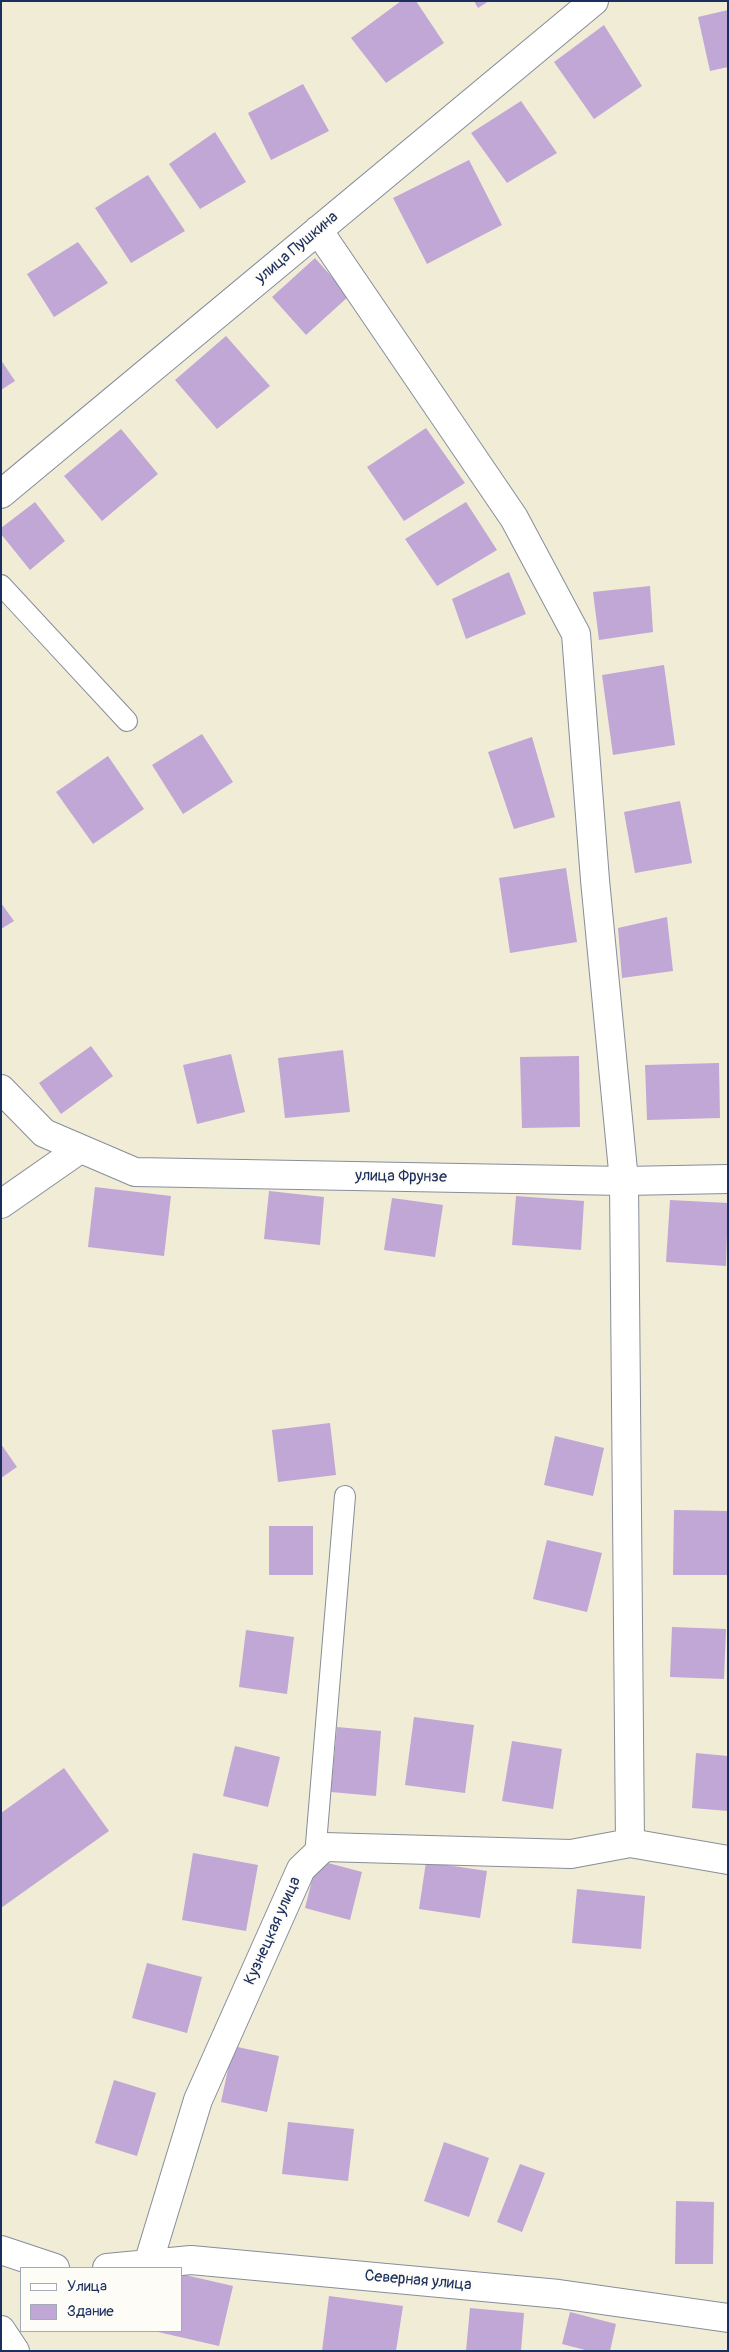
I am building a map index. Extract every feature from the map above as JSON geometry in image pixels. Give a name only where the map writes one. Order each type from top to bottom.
[{"type":"street","name":"улица Пушкина","points":[[1,494],[594,1]]},
{"type":"street","points":[[318,230],[514,518],[576,634],[594,880],[624,1181],[630,1843]]},
{"type":"street","name":"улица Фрунзе","points":[[1,1089],[44,1133],[135,1172],[624,1181],[728,1179]]},
{"type":"street","points":[[1,1204],[80,1149]]},
{"type":"street","name":"Кузнецкая улица","points":[[148,2264],[198,2100],[301,1868],[324,1847],[571,1854],[630,1843],[728,1860]]},
{"type":"street","points":[[1,2250],[52,2267]]},
{"type":"street","name":"Северная улица","points":[[117,2267],[201,2260],[559,2294],[728,2318]]},
{"type":"lane","points":[[1,586],[127,721]]},
{"type":"lane","points":[[315,1856],[345,1496]]},
{"type":"building","points":[[401,1],[416,1],[444,43],[386,83],[351,38]]},
{"type":"building","points":[[474,1],[489,1],[478,8]]},
{"type":"building","points":[[728,10],[728,67],[710,71],[698,17]]},
{"type":"building","points":[[604,25],[642,86],[594,119],[554,62]]},
{"type":"building","points":[[303,84],[329,131],[271,160],[248,113]]},
{"type":"building","points":[[521,101],[557,153],[507,183],[471,133]]},
{"type":"building","points":[[215,132],[246,182],[200,209],[169,164]]},
{"type":"building","points":[[469,160],[502,225],[427,264],[393,198]]},
{"type":"building","points":[[148,175],[185,231],[131,263],[95,208]]},
{"type":"building","points":[[78,242],[108,283],[54,317],[27,274]]},
{"type":"building","points":[[315,258],[349,296],[306,335],[272,297]]},
{"type":"building","points":[[226,336],[270,386],[217,429],[175,380]]},
{"type":"building","points":[[1,360],[15,381],[1,390]]},
{"type":"building","points":[[426,428],[465,483],[404,521],[367,467]]},
{"type":"building","points":[[121,429],[158,474],[102,521],[64,476]]},
{"type":"building","points":[[35,502],[65,541],[30,570],[1,534],[1,528]]},
{"type":"building","points":[[466,502],[497,550],[437,586],[405,539]]},
{"type":"building","points":[[509,572],[526,614],[466,639],[452,599]]},
{"type":"building","points":[[650,586],[653,632],[599,640],[593,592]]},
{"type":"building","points":[[664,665],[675,745],[613,755],[602,675]]},
{"type":"building","points":[[202,734],[233,782],[183,814],[152,765]]},
{"type":"building","points":[[532,737],[555,817],[514,829],[488,752]]},
{"type":"building","points":[[108,756],[144,809],[93,844],[56,792]]},
{"type":"building","points":[[680,801],[692,863],[635,873],[624,812]]},
{"type":"building","points":[[566,868],[577,942],[510,953],[499,878]]},
{"type":"building","points":[[1,903],[14,921],[1,929]]},
{"type":"building","points":[[667,917],[673,971],[622,978],[618,928]]},
{"type":"building","points":[[91,1046],[113,1076],[61,1114],[39,1083]]},
{"type":"building","points":[[343,1050],[350,1112],[285,1118],[278,1058]]},
{"type":"building","points":[[231,1054],[245,1112],[197,1124],[183,1065]]},
{"type":"building","points":[[579,1056],[580,1127],[522,1128],[520,1057]]},
{"type":"building","points":[[719,1063],[720,1118],[647,1120],[645,1065]]},
{"type":"building","points":[[95,1187],[171,1196],[164,1256],[88,1247]]},
{"type":"building","points":[[269,1191],[324,1197],[320,1245],[264,1239]]},
{"type":"building","points":[[516,1196],[584,1201],[581,1250],[512,1245]]},
{"type":"building","points":[[392,1198],[443,1205],[435,1257],[384,1250]]},
{"type":"building","points":[[670,1200],[728,1203],[726,1266],[666,1262]]},
{"type":"building","points":[[330,1423],[336,1475],[278,1482],[272,1430]]},
{"type":"building","points":[[555,1436],[604,1448],[593,1496],[544,1485]]},
{"type":"building","points":[[1,1444],[17,1467],[1,1478]]},
{"type":"building","points":[[674,1510],[728,1511],[728,1575],[673,1575]]},
{"type":"building","points":[[269,1526],[313,1526],[313,1575],[269,1575]]},
{"type":"building","points":[[547,1540],[602,1553],[587,1612],[533,1599]]},
{"type":"building","points":[[672,1627],[726,1629],[724,1679],[670,1677]]},
{"type":"building","points":[[246,1630],[294,1637],[287,1694],[239,1687]]},
{"type":"building","points":[[414,1717],[474,1725],[465,1793],[405,1785]]},
{"type":"building","points":[[337,1727],[381,1731],[376,1796],[331,1792]]},
{"type":"building","points":[[512,1741],[562,1749],[553,1809],[502,1801]]},
{"type":"building","points":[[235,1746],[280,1757],[268,1807],[223,1796]]},
{"type":"building","points":[[696,1753],[728,1756],[728,1811],[692,1808]]},
{"type":"building","points":[[64,1768],[109,1831],[1,1908],[1,1813]]},
{"type":"building","points":[[193,1853],[258,1865],[246,1931],[182,1920]]},
{"type":"building","points":[[317,1860],[362,1872],[350,1920],[305,1908]]},
{"type":"building","points":[[426,1862],[487,1871],[480,1918],[419,1909]]},
{"type":"building","points":[[577,1889],[645,1896],[641,1949],[572,1943]]},
{"type":"building","points":[[147,1963],[202,1977],[187,2033],[132,2018]]},
{"type":"building","points":[[233,2046],[279,2056],[267,2112],[221,2102]]},
{"type":"building","points":[[114,2080],[156,2093],[137,2156],[95,2143]]},
{"type":"building","points":[[288,2122],[354,2129],[348,2181],[282,2174]]},
{"type":"building","points":[[444,2142],[489,2158],[469,2217],[424,2201]]},
{"type":"building","points":[[520,2164],[545,2173],[522,2232],[497,2222]]},
{"type":"building","points":[[676,2201],[714,2202],[713,2264],[675,2264]]},
{"type":"building","points":[[182,2274],[233,2286],[219,2346],[158,2332],[182,2332]]},
{"type":"building","points":[[329,2296],[403,2306],[396,2351],[322,2351]]},
{"type":"building","points":[[470,2308],[524,2313],[521,2351],[466,2351]]},
{"type":"building","points":[[570,2312],[616,2324],[610,2351],[589,2351],[562,2344]]}]
